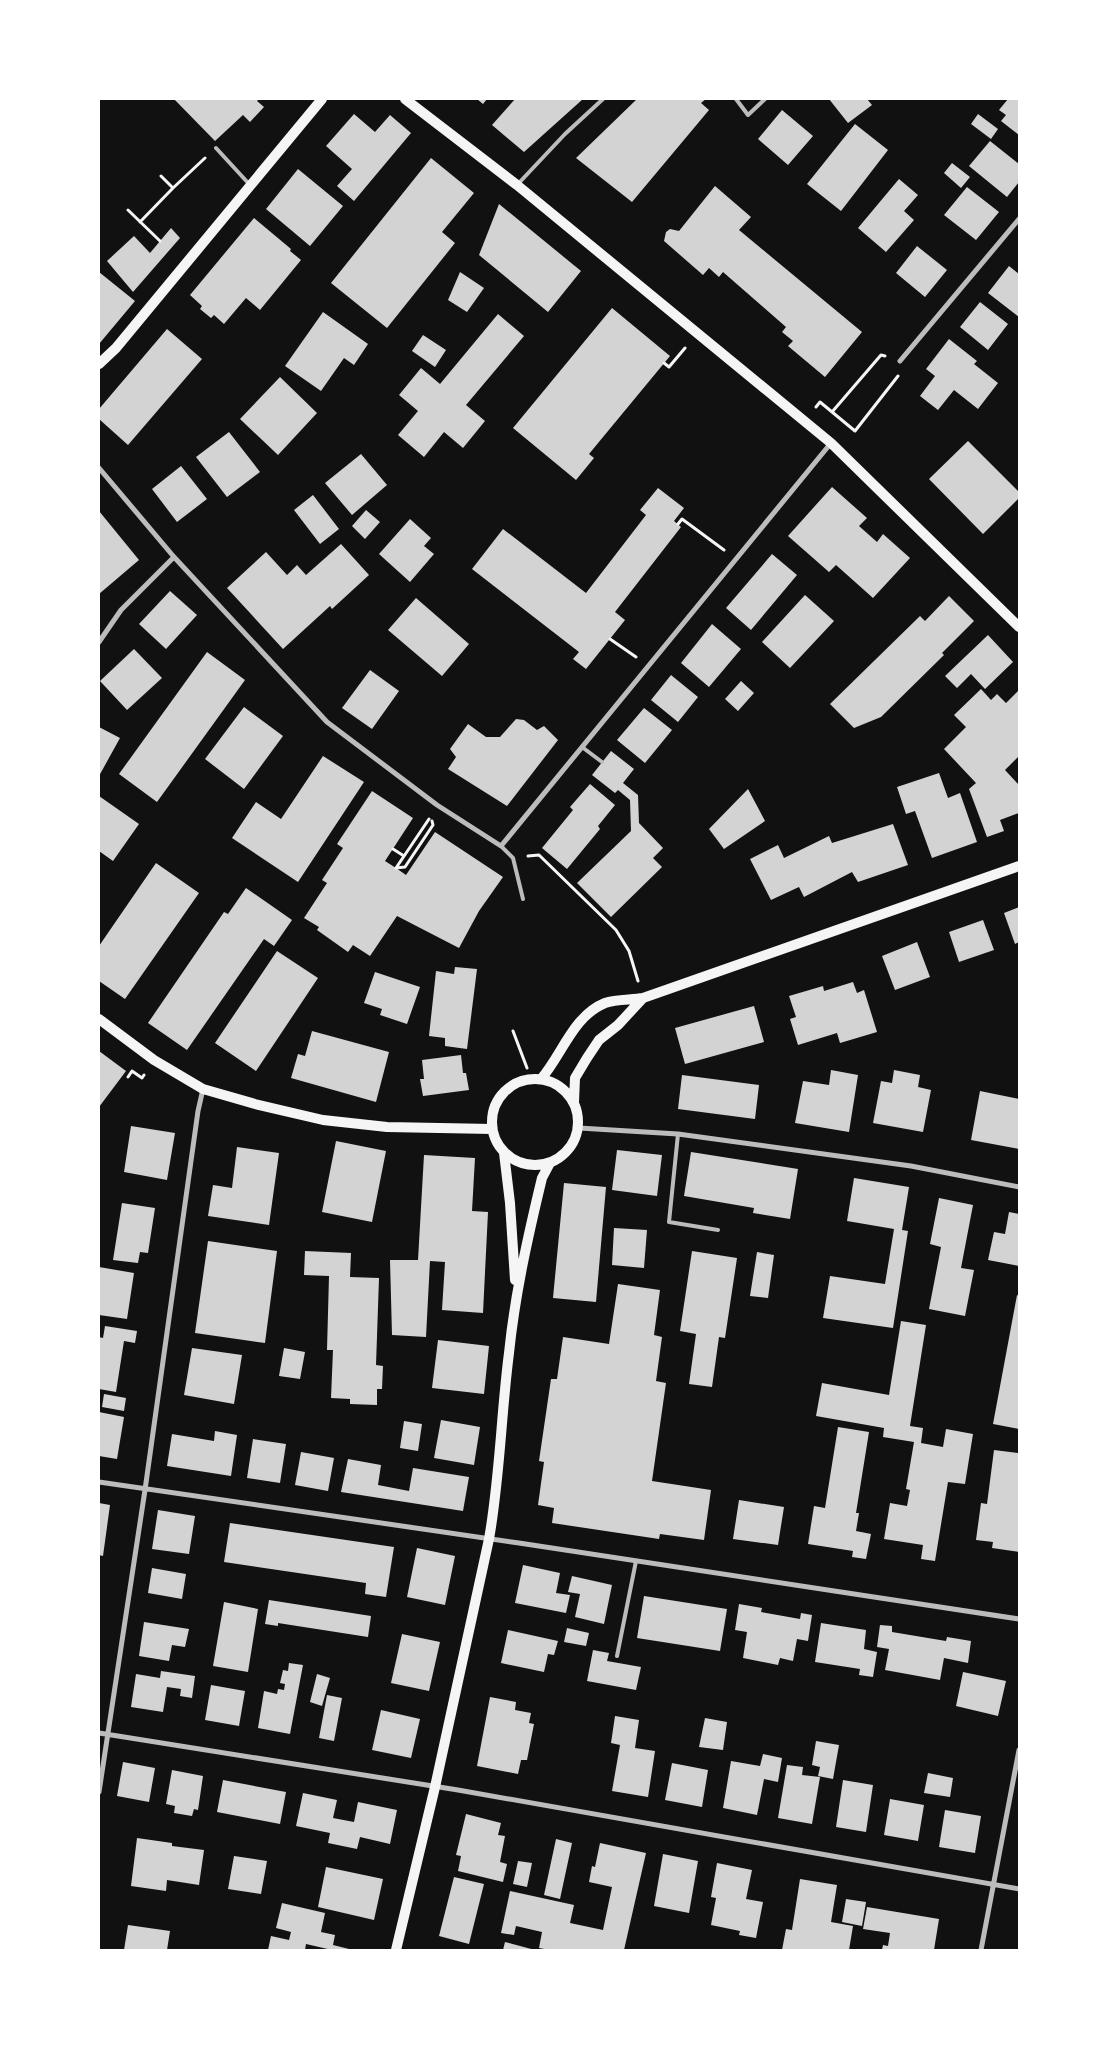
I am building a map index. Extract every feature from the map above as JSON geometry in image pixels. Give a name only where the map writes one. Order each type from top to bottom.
[{"type":"main road","points":[[99,364],[116,348],[322,99]]},
{"type":"main road","points":[[404,99],[517,185],[831,443],[1019,626]]},
{"type":"main road","points":[[536,1079],[552,1067],[579,1023],[592,1011],[606,1003],[643,998],[1019,866]]},
{"type":"main road","points":[[574,1102],[565,1091],[554,1083],[536,1079],[518,1082],[506,1090],[497,1101],[492,1115],[492,1129],[496,1142],[504,1153],[525,1165],[538,1166],[550,1163],[561,1158],[570,1150],[579,1128],[574,1102],[575,1078],[599,1040],[618,1024],[643,998]]},
{"type":"main road","points":[[99,1019],[154,1060],[203,1089],[255,1104],[322,1120],[388,1127],[492,1129]]},
{"type":"main road","points":[[504,1153],[510,1203],[516,1294]]},
{"type":"main road","points":[[396,1950],[435,1787],[489,1539],[496,1500],[508,1355],[516,1294],[542,1178],[550,1163]]},
{"type":"street","points":[[900,361],[1019,219]]},
{"type":"street","points":[[99,468],[174,557],[327,722],[437,805],[501,846],[831,443]]},
{"type":"street","points":[[99,642],[121,610],[174,557]]},
{"type":"street","points":[[99,1792],[145,1490],[198,1111],[203,1089]]},
{"type":"street","points":[[579,1128],[678,1134],[911,1166],[1019,1187]]},
{"type":"street","points":[[99,1482],[1019,1619]]},
{"type":"street","points":[[99,1733],[435,1787],[1019,1889]]},
{"type":"street","points":[[981,1950],[1019,1750]]},
{"type":"lane","points":[[517,185],[565,134],[603,99]]},
{"type":"lane","points":[[736,99],[748,114],[765,99]]},
{"type":"lane","points":[[216,148],[250,185]]},
{"type":"lane","points":[[582,747],[602,762]]},
{"type":"lane","points":[[501,846],[513,858],[523,898]]},
{"type":"lane","points":[[678,1134],[669,1222],[718,1230]]},
{"type":"lane","points":[[617,1656],[636,1561]]},
{"type":"path","points":[[140,222],[216,148]]},
{"type":"path","points":[[161,176],[173,188]]},
{"type":"path","points":[[128,210],[160,241]]},
{"type":"path","points":[[664,363],[669,367],[697,333]]},
{"type":"path","points":[[832,412],[882,355],[900,361],[898,378],[855,431]]},
{"type":"path","points":[[678,524],[682,518],[736,560]]},
{"type":"path","points":[[610,639],[649,666]]},
{"type":"path","points":[[431,815],[433,825],[405,867],[396,868],[404,856],[431,815]]},
{"type":"path","points":[[393,849],[404,856]]},
{"type":"path","points":[[513,858],[539,856],[616,930],[629,950],[643,998]]},
{"type":"path","points":[[513,1031],[536,1079]]},
{"type":"building","points":[[174,99],[259,99],[257,101],[264,107],[250,122],[243,115],[215,141]]},
{"type":"building","points":[[477,99],[487,99],[483,104]]},
{"type":"building","points":[[515,99],[583,99],[524,152],[492,125]]},
{"type":"building","points":[[637,99],[706,99],[701,103],[709,110],[632,202],[576,158]]},
{"type":"building","points":[[829,99],[867,99],[872,105],[848,123]]},
{"type":"building","points":[[1008,99],[1019,99],[1019,135],[1001,121],[1006,115],[999,110]]},
{"type":"building","points":[[782,110],[813,136],[788,165],[758,139]]},
{"type":"building","points":[[354,114],[375,132],[390,115],[411,133],[354,201],[337,186],[352,169],[326,146]]},
{"type":"building","points":[[978,114],[998,129],[991,139],[971,124]]},
{"type":"building","points":[[855,124],[888,150],[841,211],[807,184]]},
{"type":"building","points":[[990,141],[1019,164],[1019,182],[1007,197],[969,166]]},
{"type":"building","points":[[431,158],[474,193],[442,232],[455,243],[387,328],[331,283]]},
{"type":"building","points":[[952,163],[970,177],[961,188],[944,173]]},
{"type":"building","points":[[298,169],[343,206],[310,246],[266,209]]},
{"type":"building","points":[[899,179],[918,195],[904,211],[914,220],[886,252],[858,228]]},
{"type":"building","points":[[715,186],[751,217],[739,230],[862,332],[825,377],[788,346],[793,341],[782,332],[786,327],[723,272],[719,277],[709,268],[703,275],[664,241],[666,232],[670,229],[679,231]]},
{"type":"building","points":[[967,187],[999,212],[976,240],[944,215]]},
{"type":"building","points":[[499,204],[581,271],[548,312],[479,255]]},
{"type":"building","points":[[254,218],[291,249],[290,251],[301,260],[260,310],[246,298],[224,324],[214,315],[211,318],[200,309],[202,306],[190,295]]},
{"type":"building","points":[[171,228],[180,238],[133,292],[107,261],[134,236],[150,253]]},
{"type":"building","points":[[917,246],[947,270],[925,297],[896,273]]},
{"type":"building","points":[[1009,266],[1019,274],[1019,317],[988,293]]},
{"type":"building","points":[[99,272],[135,301],[99,344]]},
{"type":"building","points":[[460,272],[484,288],[467,312],[448,300]]},
{"type":"building","points":[[980,302],[1008,324],[988,350],[960,327]]},
{"type":"building","points":[[612,308],[670,356],[589,454],[594,458],[576,480],[513,428]]},
{"type":"building","points":[[323,312],[368,344],[354,365],[344,358],[321,391],[285,366]]},
{"type":"building","points":[[498,314],[524,336],[466,405],[485,421],[463,448],[444,432],[424,457],[398,435],[418,411],[399,395],[421,368],[440,384]]},
{"type":"building","points":[[167,329],[202,359],[128,445],[99,419],[99,409]]},
{"type":"building","points":[[423,335],[446,350],[435,367],[412,351]]},
{"type":"building","points":[[949,339],[977,361],[974,364],[998,383],[978,409],[954,390],[938,410],[920,396],[935,376],[926,369]]},
{"type":"building","points":[[280,377],[317,413],[278,455],[240,419]]},
{"type":"building","points":[[229,432],[260,472],[227,497],[196,457]]},
{"type":"building","points":[[968,441],[1019,492],[1019,498],[983,534],[929,479]]},
{"type":"building","points":[[361,454],[387,485],[352,515],[325,483]]},
{"type":"building","points":[[181,466],[207,499],[177,522],[152,489]]},
{"type":"building","points":[[832,487],[867,518],[859,526],[877,542],[883,534],[910,558],[873,598],[836,565],[829,572],[788,536]]},
{"type":"building","points":[[658,488],[684,508],[674,521],[681,527],[615,612],[625,620],[586,669],[573,659],[579,652],[472,569],[503,529],[586,593],[646,515],[640,510]]},
{"type":"building","points":[[313,495],[339,529],[320,544],[294,510]]},
{"type":"building","points":[[366,510],[380,522],[365,539],[352,526]]},
{"type":"building","points":[[99,511],[139,560],[99,594]]},
{"type":"building","points":[[410,519],[431,538],[424,546],[434,554],[410,582],[379,554]]},
{"type":"building","points":[[341,544],[369,575],[332,609],[330,606],[283,649],[227,588],[266,552],[287,575],[297,565],[306,575]]},
{"type":"building","points":[[772,554],[797,575],[751,630],[726,608]]},
{"type":"building","points":[[170,591],[197,615],[166,649],[139,624]]},
{"type":"building","points":[[805,595],[834,621],[790,668],[762,642]]},
{"type":"building","points":[[949,596],[974,621],[942,653],[944,655],[881,717],[854,728],[830,704],[920,616],[925,621]]},
{"type":"building","points":[[416,598],[469,644],[442,676],[388,630]]},
{"type":"building","points":[[712,624],[741,649],[709,687],[681,663]]},
{"type":"building","points":[[988,635],[1013,662],[985,689],[971,674],[957,688],[945,676]]},
{"type":"building","points":[[134,649],[162,678],[127,710],[100,681]]},
{"type":"building","points":[[207,652],[245,680],[157,802],[119,774]]},
{"type":"building","points":[[370,670],[399,691],[372,729],[342,708]]},
{"type":"building","points":[[671,675],[698,697],[678,722],[651,700]]},
{"type":"building","points":[[741,681],[754,693],[738,711],[725,699]]},
{"type":"building","points":[[981,689],[991,700],[997,694],[1006,703],[1019,690],[1019,756],[1005,770],[1019,785],[1019,813],[1000,820],[1004,831],[987,837],[969,789],[976,783],[944,749],[966,727],[954,715]]},
{"type":"building","points":[[244,707],[283,736],[244,789],[205,759]]},
{"type":"building","points":[[644,708],[672,730],[645,763],[617,740]]},
{"type":"building","points":[[516,719],[524,720],[537,730],[544,726],[558,740],[507,806],[448,769],[456,757],[450,749],[468,724],[486,737],[500,737]]},
{"type":"building","points":[[99,727],[120,738],[99,776]]},
{"type":"building","points":[[611,751],[634,769],[623,783],[638,795],[639,823],[663,848],[653,858],[662,867],[611,917],[577,883],[631,831],[630,800],[618,790],[615,793],[592,775]]},
{"type":"building","points":[[323,756],[364,782],[298,882],[232,838],[256,802],[281,819]]},
{"type":"building","points":[[939,773],[948,798],[960,793],[977,842],[932,858],[915,811],[906,814],[897,787]]},
{"type":"building","points":[[590,784],[615,805],[598,826],[600,829],[567,869],[542,848],[573,810],[570,807]]},
{"type":"building","points":[[748,789],[765,821],[724,849],[709,829]]},
{"type":"building","points":[[372,791],[413,818],[385,861],[406,875],[435,832],[503,877],[479,911],[459,948],[397,916],[370,956],[353,945],[348,952],[317,930],[319,927],[304,918],[327,883],[322,880],[343,848],[337,844]]},
{"type":"building","points":[[99,796],[139,824],[113,861],[99,851]]},
{"type":"building","points":[[893,824],[908,865],[858,882],[852,872],[804,897],[799,887],[771,900],[750,859],[778,845],[784,858],[829,836],[832,843]]},
{"type":"building","points":[[156,863],[199,893],[125,999],[99,981],[99,946]]},
{"type":"building","points":[[246,888],[292,920],[274,946],[264,939],[187,1050],[148,1023],[224,912],[228,914]]},
{"type":"building","points":[[1019,907],[1019,942],[1015,944],[1004,913]]},
{"type":"building","points":[[983,920],[994,950],[959,962],[949,932]]},
{"type":"building","points":[[917,942],[930,977],[895,990],[882,956]]},
{"type":"building","points":[[277,951],[318,978],[256,1071],[215,1043]]},
{"type":"building","points":[[455,967],[477,969],[467,1049],[445,1046],[445,1038],[429,1036],[436,971],[454,974]]},
{"type":"building","points":[[375,972],[420,987],[407,1024],[380,1015],[382,1009],[364,1003]]},
{"type":"building","points":[[853,982],[857,993],[864,990],[877,1032],[840,1043],[837,1033],[798,1045],[790,1019],[796,1017],[789,996],[823,986],[824,991]]},
{"type":"building","points":[[754,1006],[764,1042],[685,1064],[675,1028]]},
{"type":"building","points":[[312,1031],[389,1052],[376,1102],[291,1078],[298,1054],[305,1056]]},
{"type":"building","points":[[99,1051],[126,1071],[99,1107]]},
{"type":"building","points":[[461,1055],[463,1073],[466,1073],[469,1090],[423,1096],[420,1079],[424,1079],[422,1060]]},
{"type":"building","points":[[831,1070],[858,1075],[849,1132],[795,1123],[803,1081],[829,1085]]},
{"type":"building","points":[[894,1070],[920,1075],[918,1087],[931,1090],[923,1132],[873,1123],[881,1081],[892,1083]]},
{"type":"building","points":[[682,1075],[759,1085],[755,1119],[678,1109]]},
{"type":"building","points":[[980,1091],[1019,1099],[1019,1149],[971,1140]]},
{"type":"building","points":[[131,1126],[175,1133],[167,1180],[124,1172]]},
{"type":"building","points":[[336,1141],[386,1151],[372,1222],[322,1212]]},
{"type":"building","points":[[237,1147],[279,1153],[269,1225],[208,1216],[213,1185],[232,1188]]},
{"type":"building","points":[[617,1150],[662,1155],[657,1196],[612,1190]]},
{"type":"building","points":[[691,1152],[798,1169],[790,1219],[753,1213],[754,1208],[684,1196]]},
{"type":"building","points":[[424,1155],[475,1158],[472,1211],[488,1212],[483,1313],[442,1310],[445,1262],[430,1261],[426,1337],[392,1335],[390,1260],[418,1260]]},
{"type":"building","points":[[854,1178],[909,1187],[902,1230],[908,1231],[893,1328],[823,1318],[830,1276],[885,1284],[894,1229],[847,1221]]},
{"type":"building","points":[[564,1183],[606,1187],[596,1302],[553,1298]]},
{"type":"building","points":[[939,1198],[973,1205],[961,1268],[974,1270],[965,1316],[929,1309],[941,1247],[930,1244]]},
{"type":"building","points":[[122,1203],[155,1208],[148,1253],[140,1252],[138,1263],[113,1260]]},
{"type":"building","points":[[1009,1212],[1019,1214],[1019,1266],[988,1260],[994,1232],[1005,1234]]},
{"type":"building","points":[[614,1228],[647,1230],[644,1268],[612,1265]]},
{"type":"building","points":[[208,1241],[277,1251],[265,1343],[195,1333]]},
{"type":"building","points":[[305,1251],[351,1253],[350,1277],[379,1278],[376,1365],[383,1366],[382,1389],[377,1389],[377,1405],[350,1404],[350,1399],[331,1398],[333,1350],[327,1350],[329,1276],[304,1275]]},
{"type":"building","points":[[692,1251],[737,1258],[725,1338],[719,1337],[712,1387],[689,1384],[696,1334],[680,1331]]},
{"type":"building","points":[[757,1252],[774,1255],[768,1298],[750,1296]]},
{"type":"building","points":[[99,1267],[134,1273],[127,1319],[99,1315]]},
{"type":"building","points":[[618,1284],[660,1290],[654,1335],[662,1337],[656,1381],[666,1383],[652,1481],[711,1490],[704,1540],[660,1534],[659,1539],[552,1523],[554,1508],[538,1505],[544,1462],[539,1461],[551,1379],[557,1379],[563,1337],[609,1344]]},
{"type":"building","points":[[1017,1295],[1019,1296],[1019,1429],[993,1424]]},
{"type":"building","points":[[901,1321],[926,1325],[910,1426],[923,1428],[921,1443],[943,1447],[946,1429],[973,1434],[965,1484],[948,1482],[935,1561],[921,1559],[923,1545],[884,1539],[890,1503],[907,1506],[910,1490],[906,1489],[914,1442],[883,1437],[884,1428],[816,1416],[822,1383],[889,1395]]},
{"type":"building","points":[[105,1326],[137,1331],[135,1343],[124,1341],[116,1392],[99,1389],[99,1337],[103,1338]]},
{"type":"building","points":[[438,1340],[489,1346],[484,1394],[432,1388]]},
{"type":"building","points":[[192,1348],[242,1355],[234,1404],[184,1395]]},
{"type":"building","points":[[284,1348],[305,1352],[300,1379],[279,1376]]},
{"type":"building","points":[[104,1394],[126,1398],[124,1411],[102,1407]]},
{"type":"building","points":[[99,1412],[124,1417],[117,1459],[99,1456]]},
{"type":"building","points":[[441,1420],[480,1427],[474,1465],[434,1458]]},
{"type":"building","points":[[404,1421],[422,1424],[418,1451],[400,1448]]},
{"type":"building","points":[[838,1427],[869,1432],[856,1513],[859,1513],[856,1531],[871,1534],[866,1559],[852,1557],[853,1551],[808,1544],[814,1506],[825,1508]]},
{"type":"building","points":[[215,1431],[237,1435],[231,1476],[167,1466],[172,1434],[214,1441]]},
{"type":"building","points":[[253,1439],[286,1444],[280,1483],[247,1478]]},
{"type":"building","points":[[994,1450],[1019,1453],[1019,1552],[992,1548],[993,1542],[976,1540],[981,1503],[987,1504]]},
{"type":"building","points":[[301,1452],[334,1458],[328,1491],[295,1485]]},
{"type":"building","points":[[348,1459],[381,1465],[378,1485],[409,1491],[413,1468],[469,1477],[463,1511],[341,1492]]},
{"type":"building","points":[[739,1500],[784,1507],[778,1545],[733,1539]]},
{"type":"building","points":[[99,1503],[110,1505],[103,1556],[99,1555]]},
{"type":"building","points":[[158,1510],[195,1516],[189,1554],[152,1549]]},
{"type":"building","points":[[230,1523],[394,1547],[386,1597],[365,1594],[366,1583],[224,1562]]},
{"type":"building","points":[[417,1548],[455,1556],[445,1605],[407,1597]]},
{"type":"building","points":[[523,1565],[560,1573],[556,1593],[570,1595],[566,1613],[515,1603]]},
{"type":"building","points":[[152,1568],[186,1574],[182,1599],[148,1593]]},
{"type":"building","points":[[572,1576],[612,1585],[604,1624],[575,1617],[580,1594],[568,1592]]},
{"type":"building","points":[[644,1596],[727,1609],[720,1651],[637,1638]]},
{"type":"building","points":[[269,1600],[371,1616],[368,1637],[278,1623],[278,1626],[265,1624]]},
{"type":"building","points":[[224,1602],[258,1609],[248,1672],[213,1666]]},
{"type":"building","points":[[739,1604],[762,1608],[761,1612],[800,1619],[801,1613],[812,1615],[808,1641],[797,1639],[793,1661],[780,1658],[778,1665],[743,1658],[747,1632],[735,1630]]},
{"type":"building","points":[[144,1622],[189,1629],[185,1647],[172,1645],[169,1661],[139,1656]]},
{"type":"building","points":[[821,1623],[866,1630],[864,1649],[877,1652],[873,1677],[859,1675],[860,1669],[815,1662]]},
{"type":"building","points":[[880,1625],[892,1626],[892,1632],[946,1641],[947,1637],[971,1641],[968,1663],[944,1658],[940,1680],[885,1670],[889,1649],[877,1647]]},
{"type":"building","points":[[567,1628],[589,1633],[586,1646],[564,1642]]},
{"type":"building","points":[[508,1630],[558,1641],[554,1655],[548,1654],[544,1672],[501,1663]]},
{"type":"building","points":[[402,1634],[440,1642],[429,1691],[391,1683]]},
{"type":"building","points":[[593,1650],[609,1653],[607,1661],[641,1667],[636,1690],[587,1681]]},
{"type":"building","points":[[289,1663],[303,1665],[290,1734],[258,1728],[264,1691],[277,1694],[278,1689],[284,1690],[285,1684],[280,1683],[283,1670],[288,1671]]},
{"type":"building","points":[[161,1671],[195,1676],[192,1698],[180,1696],[181,1689],[167,1687],[163,1712],[131,1707],[136,1674],[160,1678]]},
{"type":"building","points":[[963,1672],[1006,1681],[998,1716],[956,1706]]},
{"type":"building","points":[[317,1674],[330,1678],[322,1706],[310,1702]]},
{"type":"building","points":[[211,1685],[245,1691],[239,1726],[205,1720]]},
{"type":"building","points":[[327,1695],[342,1698],[334,1741],[319,1738]]},
{"type":"building","points":[[490,1697],[516,1702],[515,1710],[531,1713],[529,1723],[534,1724],[527,1760],[521,1760],[518,1774],[477,1766]]},
{"type":"building","points":[[381,1710],[420,1719],[411,1758],[372,1750]]},
{"type":"building","points":[[615,1716],[639,1720],[635,1748],[655,1751],[648,1797],[612,1791],[620,1745],[611,1743]]},
{"type":"building","points":[[705,1718],[727,1722],[723,1750],[699,1747]]},
{"type":"building","points":[[816,1741],[839,1745],[833,1779],[818,1776],[820,1767],[812,1765]]},
{"type":"building","points":[[763,1754],[782,1758],[778,1782],[764,1779],[757,1815],[723,1808],[731,1761],[760,1766]]},
{"type":"building","points":[[123,1762],[155,1768],[149,1802],[117,1796]]},
{"type":"building","points":[[672,1763],[708,1770],[702,1807],[665,1800]]},
{"type":"building","points":[[787,1765],[803,1767],[802,1775],[820,1777],[812,1824],[778,1818]]},
{"type":"building","points":[[172,1770],[203,1776],[198,1810],[194,1809],[192,1816],[174,1813],[175,1806],[166,1804]]},
{"type":"building","points":[[928,1773],[953,1778],[950,1797],[924,1793]]},
{"type":"building","points":[[223,1780],[286,1792],[280,1824],[217,1812]]},
{"type":"building","points":[[843,1780],[873,1785],[866,1832],[836,1827]]},
{"type":"building","points":[[303,1793],[337,1800],[333,1818],[354,1822],[358,1802],[397,1810],[390,1844],[360,1837],[357,1849],[328,1843],[330,1833],[296,1826]]},
{"type":"building","points":[[890,1799],[924,1805],[918,1841],[884,1835]]},
{"type":"building","points":[[945,1810],[981,1816],[975,1853],[939,1847]]},
{"type":"building","points":[[466,1814],[501,1823],[498,1835],[505,1836],[500,1862],[507,1864],[503,1882],[458,1871],[461,1856],[456,1855]]},
{"type":"building","points":[[137,1838],[172,1843],[172,1846],[204,1850],[199,1885],[167,1880],[166,1891],[131,1886]]},
{"type":"building","points":[[556,1839],[572,1843],[560,1899],[544,1895]]},
{"type":"building","points":[[600,1843],[646,1853],[624,1950],[550,1950],[539,1948],[542,1932],[516,1926],[514,1935],[501,1933],[510,1891],[574,1905],[570,1923],[603,1930],[612,1887],[589,1882],[592,1866],[595,1867]]},
{"type":"building","points":[[663,1854],[698,1861],[689,1913],[654,1906]]},
{"type":"building","points":[[234,1856],[267,1861],[261,1894],[228,1889]]},
{"type":"building","points":[[518,1861],[532,1863],[527,1887],[513,1884]]},
{"type":"building","points":[[717,1863],[752,1870],[746,1899],[763,1902],[756,1938],[739,1935],[740,1931],[711,1925],[716,1898],[711,1897]]},
{"type":"building","points":[[326,1867],[383,1879],[374,1920],[318,1907]]},
{"type":"building","points":[[454,1877],[484,1884],[469,1944],[439,1936]]},
{"type":"building","points":[[800,1879],[837,1885],[831,1922],[853,1926],[849,1950],[782,1950],[786,1929],[792,1930]]},
{"type":"building","points":[[846,1899],[866,1902],[862,1926],[842,1922]]},
{"type":"building","points":[[282,1903],[325,1913],[321,1932],[335,1935],[333,1945],[353,1950],[332,1950],[306,1944],[305,1950],[268,1950],[271,1936],[289,1940],[291,1932],[276,1928]]},
{"type":"building","points":[[867,1907],[939,1919],[934,1950],[882,1950],[883,1945],[888,1946],[890,1933],[863,1929]]},
{"type":"building","points":[[128,1925],[170,1931],[167,1950],[124,1950]]},
{"type":"building","points":[[505,1942],[535,1950],[503,1950]]}]
